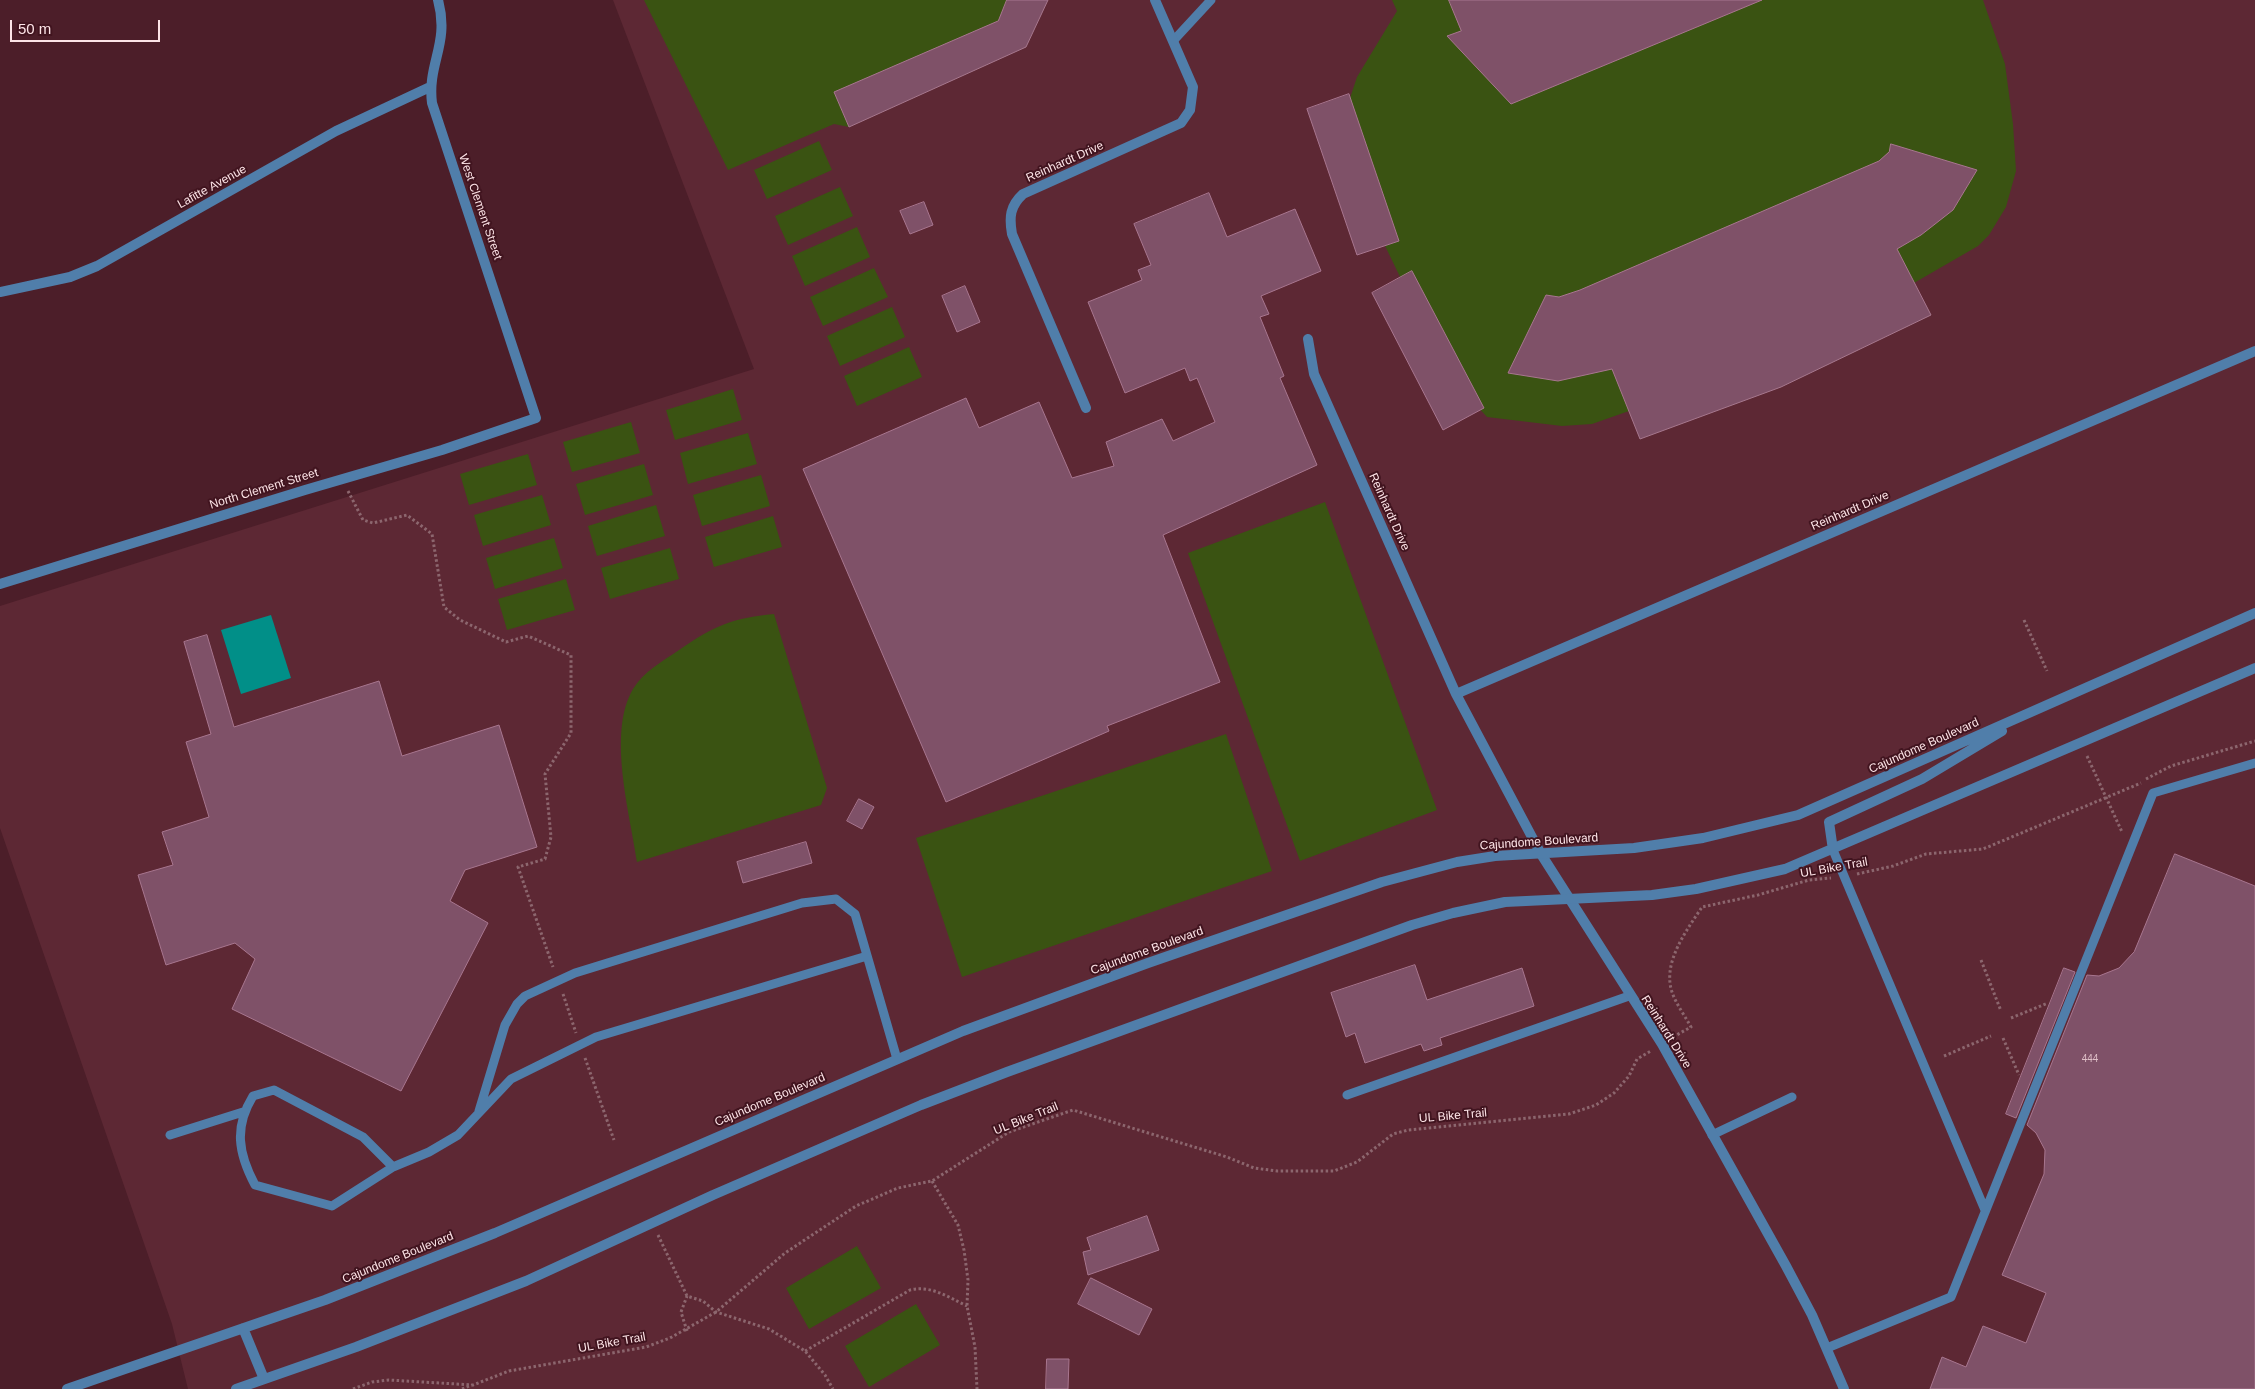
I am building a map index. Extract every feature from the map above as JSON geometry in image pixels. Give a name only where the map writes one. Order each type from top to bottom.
[{"type":"street","name":"West Clement Street","points":[[438,0],[443,28],[440,50],[430,87],[436,120],[462,191],[536,418]]},
{"type":"street","name":"Reinhardt Drive","points":[[1086,408],[1012,234],[1010,223],[1012,208],[1023,194],[1181,123],[1190,110],[1193,87],[1155,0]]},
{"type":"street","name":"Lafitte Avenue","points":[[0,292],[70,277],[98,266],[336,131],[430,87]]},
{"type":"street","name":"Reinhardt Drive","points":[[1308,339],[1314,374],[1456,694],[1542,854],[1629,996],[1662,1044],[1786,1266],[1827,1348],[1844,1389]]},
{"type":"street","name":"Reinhardt Drive","points":[[1456,694],[2255,351]]},
{"type":"street","name":"North Clement Street","points":[[0,584],[442,450],[536,418]]},
{"type":"street","name":"Cajundome Boulevard","points":[[66,1389],[325,1300],[495,1233],[963,1031],[1138,967],[1382,882],[1457,862],[1494,856],[1634,848],[1704,838],[1798,815],[2255,613]]},
{"type":"street","points":[[236,1389],[356,1347],[526,1281],[713,1195],[921,1105],[1412,925],[1452,913],[1505,902],[1652,894],[1696,889],[1786,869],[2255,668]]},
{"type":"street","points":[[1833,850],[1829,822],[1922,779],[2038,709]]},
{"type":"street","points":[[243,1328],[264,1379]]},
{"type":"lane","points":[[1174,40],[1211,0]]},
{"type":"lane","points":[[1827,1348],[1951,1296],[2153,793],[2255,763]]},
{"type":"lane","points":[[1833,850],[1842,877],[1985,1210]]},
{"type":"lane","points":[[478,1114],[505,1025],[517,1004],[525,996],[575,973],[802,903],[836,899],[855,914],[896,1059]]},
{"type":"lane","points":[[393,1167],[363,1138],[274,1090],[253,1096],[243,1112],[239,1139],[247,1170],[254,1185],[332,1206],[393,1167],[429,1152],[458,1135],[511,1079],[596,1037],[867,956]]},
{"type":"lane","points":[[1347,1095],[1629,996]]},
{"type":"lane","points":[[1712,1135],[1792,1097]]},
{"type":"lane","points":[[170,1135],[243,1112]]},
{"type":"path","points":[[342,479],[364,520],[373,523],[408,514],[432,534],[444,607],[460,620],[506,642],[528,636],[570,655],[571,733],[545,774],[551,837],[545,859],[518,867],[614,1140]]},
{"type":"path","points":[[2024,620],[2047,671]]},
{"type":"path","name":"UL Bike Trail","points":[[462,1389],[510,1371],[646,1347],[687,1330],[716,1312],[785,1253],[856,1206],[898,1188],[932,1181],[1009,1132],[1073,1110],[1227,1157],[1254,1168],[1285,1172],[1334,1171],[1357,1162],[1394,1134],[1408,1130],[1434,1125],[1459,1125],[1569,1114],[1596,1105],[1614,1093],[1629,1076],[1637,1059],[1691,1027],[1672,992],[1670,971],[1676,951],[1702,906],[1758,895],[1809,880],[1842,877],[1893,866],[1926,854],[1983,849],[2141,784],[2154,774],[2171,766],[2255,740]]},
{"type":"path","points":[[2086,754],[2130,851]]},
{"type":"path","points":[[1981,960],[2001,1011]]},
{"type":"path","points":[[2011,1018],[2048,1003]]},
{"type":"path","points":[[1944,1056],[1991,1036]]},
{"type":"path","points":[[2003,1038],[2019,1075]]},
{"type":"path","points":[[932,1181],[958,1225],[964,1250],[968,1280],[967,1306],[974,1347],[977,1389]]},
{"type":"path","points":[[658,1235],[687,1296],[681,1312],[687,1330]]},
{"type":"path","points":[[805,1351],[910,1290],[921,1287],[933,1290],[967,1306]]},
{"type":"path","points":[[687,1296],[703,1301],[716,1312],[769,1329],[805,1351],[826,1375],[833,1389]]},
{"type":"path","name":"UL Bike Trail","points":[[353,1389],[372,1382],[389,1380],[472,1385]]},
{"type":"shaded area","points":[[613,0],[2255,0],[2255,1389],[188,1389],[172,1324],[0,828],[0,606],[754,369]]},
{"type":"green space","points":[[644,0],[1048,0],[1026,47],[849,127],[834,124],[728,170]]},
{"type":"green space","points":[[1392,0],[1983,0],[2005,64],[2013,124],[2016,171],[2006,207],[1989,235],[1978,246],[1914,283],[1931,315],[1781,387],[1640,439],[1629,411],[1592,424],[1562,426],[1487,417],[1446,372],[1374,223],[1345,113],[1357,77],[1397,11]]},
{"type":"green space","points":[[819,141],[832,170],[767,199],[754,170]]},
{"type":"green space","points":[[840,187],[853,216],[788,245],[775,216]]},
{"type":"green space","points":[[857,227],[870,257],[805,286],[792,256]]},
{"type":"green space","points":[[874,268],[888,297],[823,326],[810,297]]},
{"type":"green space","points":[[892,307],[905,337],[840,366],[827,336]]},
{"type":"green space","points":[[909,347],[922,377],[857,406],[844,376]]},
{"type":"green space","points":[[733,389],[742,420],[675,440],[666,410]]},
{"type":"green space","points":[[631,422],[640,453],[572,472],[563,442]]},
{"type":"green space","points":[[748,433],[757,464],[688,484],[680,453]]},
{"type":"green space","points":[[528,454],[537,485],[469,505],[460,474]]},
{"type":"green space","points":[[644,464],[653,495],[585,515],[576,484]]},
{"type":"green space","points":[[761,475],[770,506],[702,526],[693,495]]},
{"type":"green space","points":[[542,495],[551,525],[483,546],[474,515]]},
{"type":"green space","points":[[1325,502],[1437,810],[1300,861],[1188,553]]},
{"type":"green space","points":[[656,505],[665,536],[597,556],[588,526]]},
{"type":"green space","points":[[773,516],[782,547],[714,567],[705,537]]},
{"type":"green space","points":[[554,538],[563,568],[495,589],[486,558]]},
{"type":"green space","points":[[670,548],[679,579],[610,599],[601,568]]},
{"type":"green space","points":[[566,579],[575,610],[507,630],[498,599]]},
{"type":"green space","points":[[774,614],[827,788],[821,805],[637,862],[626,797],[621,750],[625,707],[633,689],[642,677],[654,667],[713,629],[746,618]]},
{"type":"green space","points":[[1226,734],[1272,871],[962,977],[916,838]]},
{"type":"green space","points":[[857,1246],[881,1288],[809,1329],[786,1288]]},
{"type":"green space","points":[[916,1304],[940,1345],[869,1387],[845,1346]]},
{"type":"water","points":[[271,615],[291,678],[241,694],[221,630]]},
{"type":"building","points":[[1007,0],[1048,0],[1026,47],[849,127],[834,92],[998,21]]},
{"type":"building","points":[[1449,0],[1762,0],[1511,104],[1447,36],[1461,31]]},
{"type":"building","points":[[1349,94],[1399,241],[1357,255],[1307,109]]},
{"type":"building","points":[[1891,144],[1977,170],[1953,210],[1921,235],[1897,249],[1931,315],[1781,387],[1640,439],[1612,369],[1558,381],[1508,373],[1546,295],[1559,297],[1580,290],[1879,161],[1889,152]]},
{"type":"building","points":[[1209,193],[1227,237],[1295,209],[1321,271],[1261,296],[1269,314],[1260,317],[1284,376],[1280,378],[1317,465],[1163,535],[1220,682],[1107,726],[1109,731],[946,802],[803,469],[966,398],[979,428],[1039,402],[1072,478],[1114,466],[1106,442],[1162,419],[1173,441],[1215,422],[1197,378],[1190,381],[1185,368],[1125,393],[1088,302],[1142,280],[1138,270],[1151,265],[1134,224]]},
{"type":"building","points":[[924,202],[933,225],[910,234],[900,211]]},
{"type":"building","points":[[1412,271],[1484,408],[1443,430],[1372,293]]},
{"type":"building","points":[[965,286],[980,322],[957,332],[942,296]]},
{"type":"building","points":[[207,635],[234,727],[379,681],[402,756],[499,725],[537,847],[465,870],[450,901],[488,923],[401,1091],[232,1009],[255,959],[235,943],[166,965],[138,875],[173,865],[162,832],[209,817],[186,742],[211,734],[184,642]]},
{"type":"building","points":[[859,799],[874,807],[862,829],[847,821]]},
{"type":"building","points":[[806,842],[812,863],[743,883],[737,862]]},
{"type":"building","points":[[2175,854],[2255,886],[2255,1389],[1930,1389],[1942,1357],[1966,1367],[1983,1326],[2026,1343],[2046,1293],[2002,1275],[2044,1174],[2045,1150],[2036,1133],[2027,1125],[2087,975],[2099,976],[2119,968],[2134,952]]},
{"type":"building","points":[[1415,965],[1427,1000],[1522,968],[1534,1006],[1440,1038],[1442,1045],[1424,1051],[1421,1044],[1365,1063],[1355,1033],[1346,1037],[1331,993]]},
{"type":"building","points":[[2064,968],[2075,972],[2016,1118],[2006,1114]]},
{"type":"building","points":[[1147,1216],[1159,1250],[1088,1275],[1083,1252],[1091,1250],[1087,1238]]},
{"type":"building","points":[[1091,1278],[1152,1309],[1139,1335],[1078,1304]]},
{"type":"building","points":[[1047,1359],[1069,1359],[1068,1389],[1046,1389]]}]
